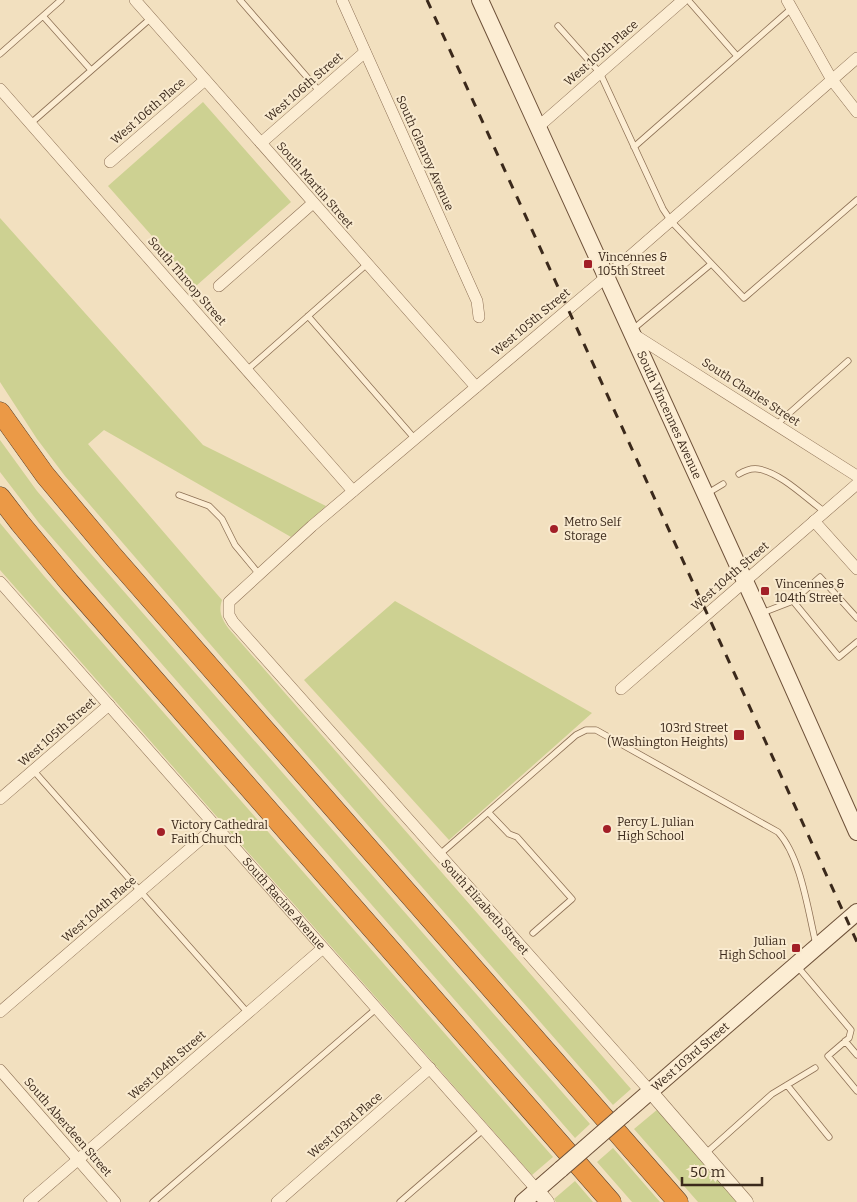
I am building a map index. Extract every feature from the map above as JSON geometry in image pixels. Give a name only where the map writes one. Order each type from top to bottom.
[{"type":"highway","points":[[0,412],[45,475],[112,555],[678,1202]]},
{"type":"highway","points":[[0,497],[82,596],[611,1202]]},
{"type":"main road","name":"South Vincennes Avenue","points":[[480,0],[605,278],[760,614],[857,832]]},
{"type":"main road","name":"West 103rd Street","points":[[523,1202],[542,1196],[561,1169],[857,912]]},
{"type":"street","name":"South Martin Street","points":[[135,0],[476,387]]},
{"type":"street","name":"South Glenroy Avenue","points":[[342,0],[477,301],[479,317]]},
{"type":"street","name":"West 105th Place","points":[[538,127],[683,0]]},
{"type":"street","points":[[790,4],[832,80],[857,112]]},
{"type":"street","name":"West 106th Street","points":[[261,143],[365,52]]},
{"type":"street","name":"West 105th Street","points":[[228,610],[229,602],[259,574],[605,278],[857,58]]},
{"type":"street","name":"West 106th Place","points":[[110,162],[205,80]]},
{"type":"street","name":"South Throop Street","points":[[0,89],[354,491]]},
{"type":"street","points":[[219,286],[313,202]]},
{"type":"street","name":"South Charles Street","points":[[630,332],[857,476]]},
{"type":"street","name":"West 104th Street","points":[[621,689],[857,484]]},
{"type":"street","points":[[814,521],[857,569]]},
{"type":"street","name":"South Racine Avenue","points":[[0,582],[542,1196]]},
{"type":"street","name":"South Elizabeth Street","points":[[228,610],[233,622],[650,1091],[746,1202]]},
{"type":"street","name":"West 105th Street","points":[[0,799],[109,705]]},
{"type":"street","name":"West 104th Place","points":[[0,1012],[215,827]]},
{"type":"street","name":"West 104th Street","points":[[28,1202],[323,948]]},
{"type":"street","name":"West 103rd Place","points":[[277,1202],[430,1068]]},
{"type":"street","name":"South Aberdeen Street","points":[[0,1070],[115,1202]]},
{"type":"lane","points":[[0,54],[61,0]]},
{"type":"lane","points":[[240,0],[320,92]]},
{"type":"lane","points":[[688,0],[737,56]]},
{"type":"lane","points":[[634,147],[737,56],[790,4]]},
{"type":"lane","points":[[43,16],[92,70]]},
{"type":"lane","points":[[30,124],[151,18]]},
{"type":"lane","points":[[558,26],[600,73],[663,209],[670,220],[744,298],[857,200]]},
{"type":"lane","points":[[247,370],[367,264]]},
{"type":"lane","points":[[630,332],[711,264]]},
{"type":"lane","points":[[308,316],[415,439]]},
{"type":"lane","points":[[776,425],[848,361]]},
{"type":"lane","points":[[739,474],[745,470],[757,468],[777,476],[825,512]]},
{"type":"lane","points":[[704,495],[723,484]]},
{"type":"lane","points":[[179,495],[209,506],[222,519],[235,544],[259,574]]},
{"type":"lane","points":[[760,614],[793,601],[820,577],[857,618]]},
{"type":"lane","points":[[793,601],[839,657],[857,642]]},
{"type":"lane","points":[[439,855],[581,731],[596,730],[778,832],[785,840],[799,870],[817,946]]},
{"type":"lane","points":[[33,770],[248,1013]]},
{"type":"lane","points":[[488,812],[509,834],[517,837],[572,899],[533,933]]},
{"type":"lane","points":[[796,965],[851,1030],[849,1038],[828,1056],[857,1091]]},
{"type":"lane","points":[[153,1202],[377,1008]]},
{"type":"lane","points":[[846,1041],[857,1055]]},
{"type":"lane","points":[[705,1154],[762,1102],[815,1068]]},
{"type":"lane","points":[[787,1085],[829,1137]]},
{"type":"lane","points":[[400,1202],[484,1129]]},
{"type":"green space","points":[[203,102],[291,202],[196,286],[108,186]]},
{"type":"green space","points":[[0,218],[203,445],[326,506],[291,537],[104,430],[88,444],[222,600],[221,615],[229,629],[631,1089],[613,1105],[267,710],[65,476],[37,439],[0,382]]},
{"type":"green space","points":[[0,440],[37,491],[85,547],[590,1124],[575,1138],[39,523],[0,472]]},
{"type":"green space","points":[[0,523],[44,576],[553,1157],[532,1175],[0,570]]},
{"type":"green space","points":[[395,601],[592,713],[449,840],[304,680]]},
{"type":"green space","points":[[658,1109],[739,1202],[698,1202],[634,1129]]},
{"type":"green space","points":[[613,1148],[660,1202],[632,1202],[597,1162]]},
{"type":"green space","points":[[575,1181],[593,1202],[556,1202],[554,1199]]},
{"type":"railway","points":[[427,0],[857,942]]},
{"type":"place","name":"Vincennes & 105th Street","points":[[588,264]]},
{"type":"place","name":"Metro Self Storage","points":[[554,529]]},
{"type":"place","name":"Vincennes & 104th Street","points":[[765,591]]},
{"type":"place","name":"103rd Street (Washington Heights)","points":[[739,735]]},
{"type":"place","name":"Percy L. Julian High School","points":[[607,829]]},
{"type":"place","name":"Victory Cathedral Faith Church","points":[[161,832]]},
{"type":"place","name":"Julian High School","points":[[796,948]]}]
